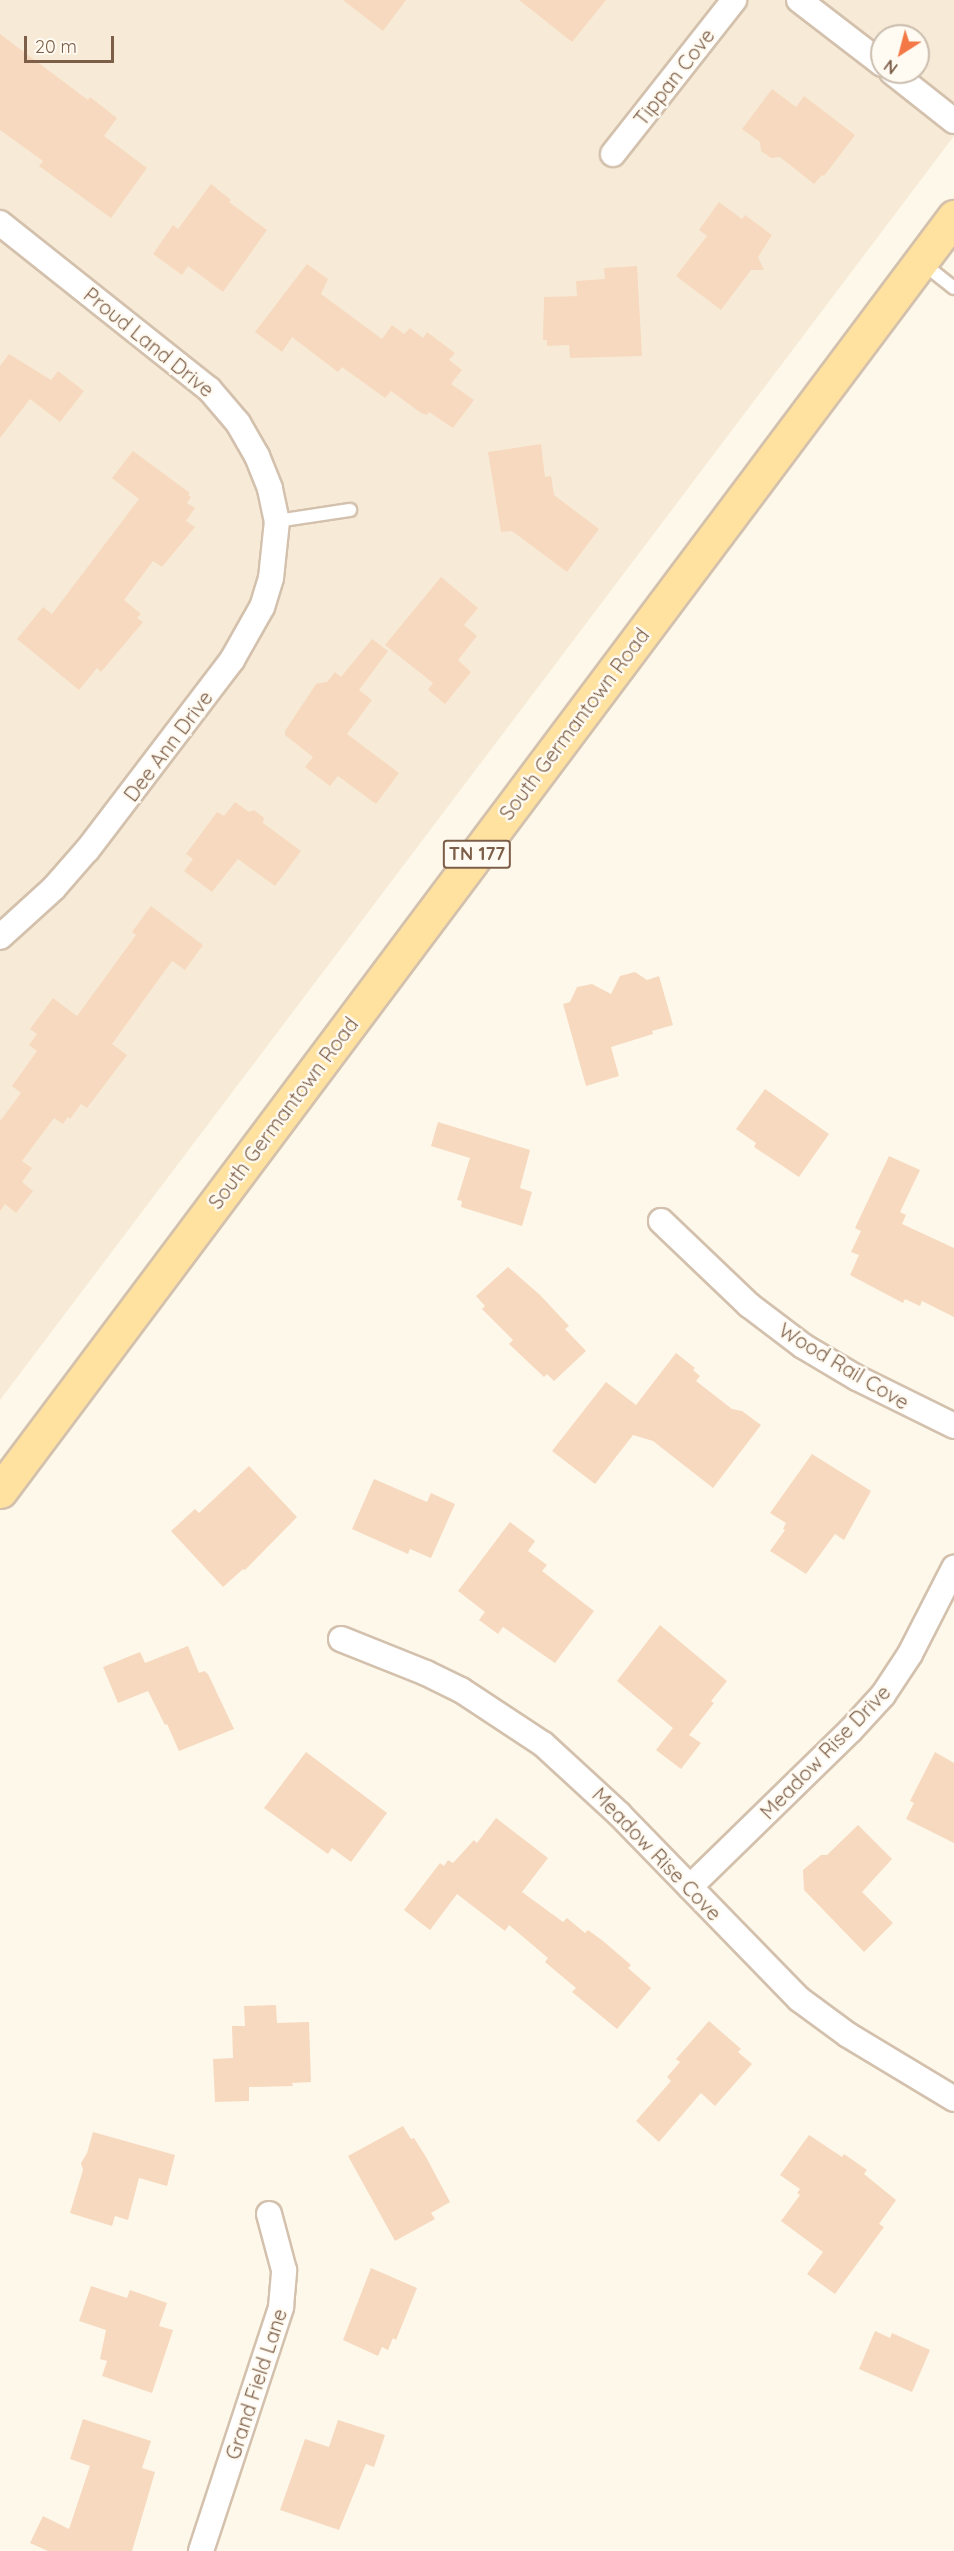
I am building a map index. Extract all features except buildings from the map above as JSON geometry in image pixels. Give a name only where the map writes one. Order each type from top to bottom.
[{"type":"main road","name":"South Germantown Road","points":[[0,1491],[954,217]]},
{"type":"street","name":"Tippan Cove","points":[[614,154],[734,0]]},
{"type":"street","points":[[800,0],[870,55]]},
{"type":"street","points":[[907,84],[954,121]]},
{"type":"street","name":"Proud Land Drive","points":[[0,223],[209,389],[238,423],[257,456],[270,489],[277,521]]},
{"type":"street","name":"Dee Ann Drive","points":[[0,937],[54,888],[87,850],[232,660],[262,607],[271,578],[277,521]]},
{"type":"street","name":"Wood Rail Cove","points":[[661,1221],[749,1305],[803,1346],[856,1378],[954,1426]]},
{"type":"street","name":"Meadow Rise Drive","points":[[690,1887],[850,1731],[883,1695],[910,1654],[954,1568]]},
{"type":"street","name":"Meadow Rise Cove","points":[[341,1639],[426,1673],[461,1690],[543,1744],[604,1800],[780,1981],[806,2004],[848,2035],[954,2099]]},
{"type":"street","name":"Grand Field Lane","points":[[201,2551],[281,2307],[284,2270],[269,2214]]},
{"type":"lane","points":[[921,261],[954,288]]},
{"type":"lane","points":[[277,521],[350,510]]},
{"type":"shaded area","points":[[0,0],[954,0],[954,136],[0,1400]]}]
